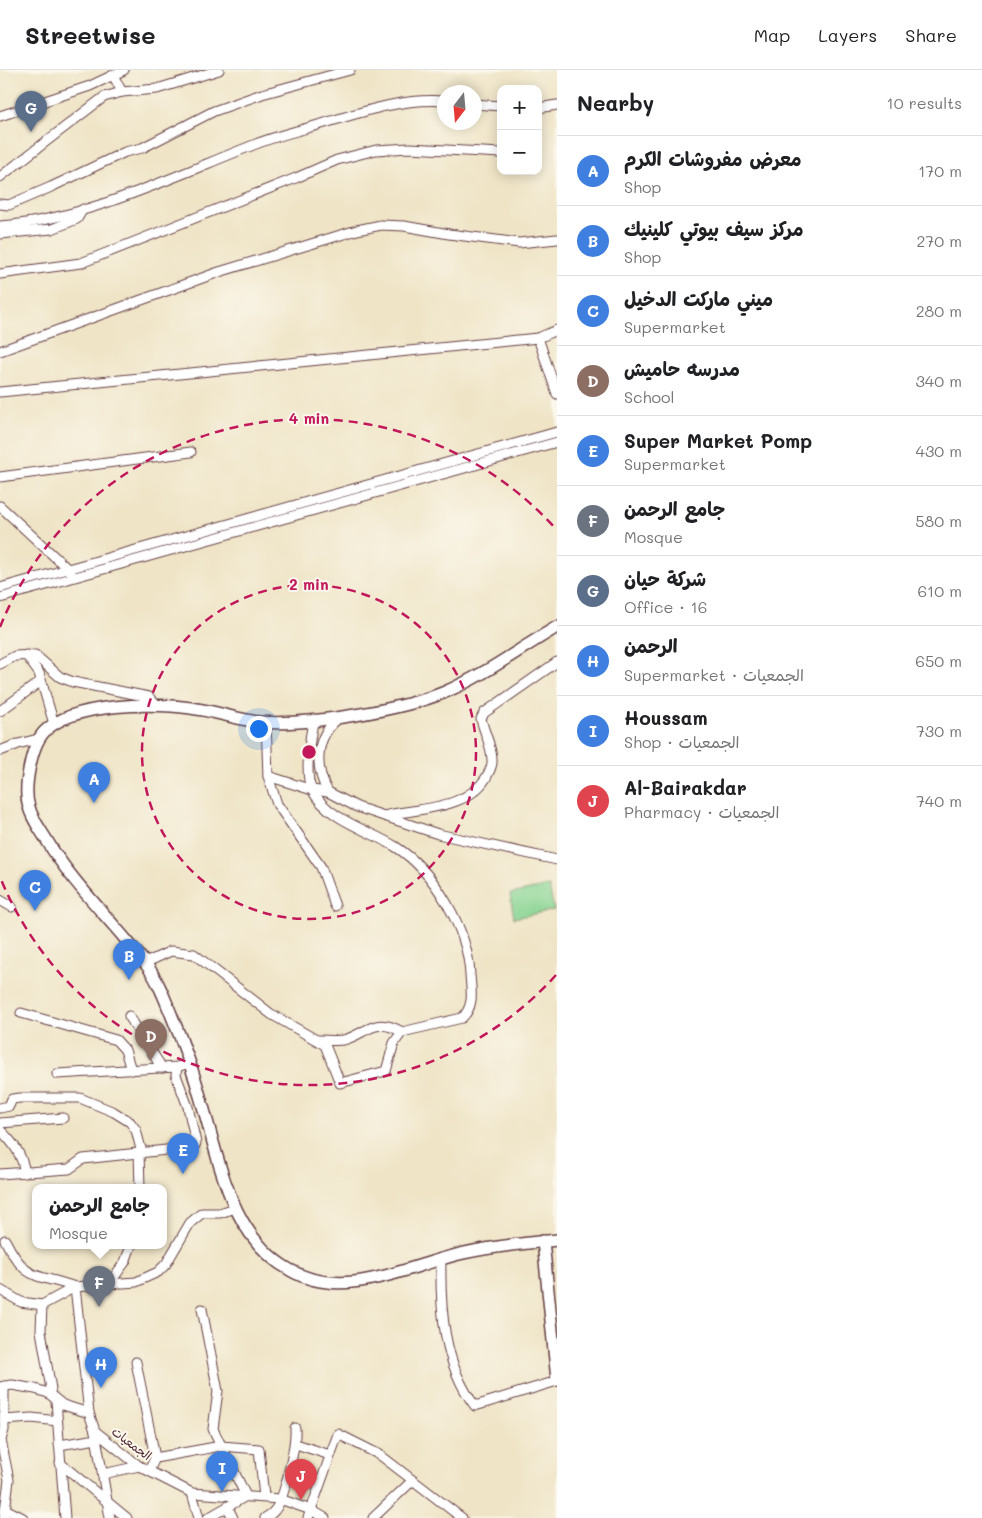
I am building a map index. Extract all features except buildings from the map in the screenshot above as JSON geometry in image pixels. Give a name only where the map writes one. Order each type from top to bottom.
[{"type":"main road","points":[[557,627],[446,692],[385,709],[314,719],[266,722],[199,709],[155,704],[87,710],[54,724],[38,739],[26,791],[32,816],[63,865],[153,974],[172,1016],[189,1063],[234,1208],[253,1240],[272,1258],[292,1272],[309,1279],[335,1283],[357,1282],[482,1248],[557,1240]]},
{"type":"main road","points":[[543,1241],[557,1381]]},
{"type":"street","points":[[0,116],[90,86],[124,70]]},
{"type":"street","points":[[0,177],[104,97],[122,92],[157,88],[219,70]]},
{"type":"street","points":[[0,204],[17,201],[52,188],[125,152],[142,148],[214,111],[262,94],[350,70]]},
{"type":"street","points":[[113,75],[122,92]]},
{"type":"street","points":[[90,86],[98,102]]},
{"type":"street","points":[[0,226],[34,223],[83,209],[170,179],[258,143],[380,106],[437,102]]},
{"type":"street","points":[[482,105],[497,106]]},
{"type":"street","points":[[542,107],[557,105]]},
{"type":"street","points":[[0,274],[81,263],[337,160],[376,150],[410,148],[497,153]]},
{"type":"street","points":[[0,234],[52,229],[77,219],[83,209]]},
{"type":"street","points":[[0,351],[219,272],[365,228],[381,225],[404,226],[519,243],[557,239]]},
{"type":"street","points":[[0,392],[538,338],[557,330]]},
{"type":"street","points":[[538,338],[557,394]]},
{"type":"street","points":[[0,598],[72,573],[557,432]]},
{"type":"street","points":[[0,588],[72,573],[557,442]]},
{"type":"street","points":[[0,477],[191,452]]},
{"type":"street","points":[[0,506],[72,573]]},
{"type":"street","points":[[26,655],[36,667],[54,724]]},
{"type":"street","points":[[0,664],[15,656],[35,655],[60,677],[73,682],[149,697],[155,704]]},
{"type":"street","points":[[383,816],[443,804],[473,794],[480,788],[492,764],[493,757],[482,719],[484,712],[557,662]]},
{"type":"street","points":[[0,711],[41,681]]},
{"type":"street","points":[[328,792],[321,779],[319,748],[323,735],[330,725],[343,715]]},
{"type":"street","points":[[145,963],[171,951],[194,954],[271,1014],[287,1025],[319,1040],[328,1049],[340,1083],[386,1071],[394,1043],[402,1032],[462,1018],[468,1013],[471,1006],[470,976],[465,942],[455,918],[430,878],[417,862],[396,847],[326,808],[312,790],[308,781],[311,730],[314,719]]},
{"type":"street","points":[[266,722],[268,776],[283,814],[322,867],[335,906]]},
{"type":"street","points":[[0,751],[38,739]]},
{"type":"street","points":[[268,776],[312,790],[328,792],[357,807],[438,834],[557,860]]},
{"type":"street","points":[[0,900],[12,907]]},
{"type":"street","points":[[21,1014],[116,1040],[125,1050],[131,1070]]},
{"type":"street","points":[[129,1016],[162,1068]]},
{"type":"street","points":[[319,1040],[340,1040],[363,1029],[379,1025],[395,1028],[402,1032]]},
{"type":"street","points":[[57,1074],[177,1067],[189,1063]]},
{"type":"street","points":[[0,1174],[17,1171],[25,1173],[69,1169],[83,1159],[194,1147],[196,1143],[188,1107],[176,1075],[177,1067]]},
{"type":"street","points":[[0,1108],[9,1106],[12,1099],[80,1098],[119,1115],[130,1122],[138,1134],[141,1153],[140,1184]]},
{"type":"street","points":[[0,1123],[64,1118]]},
{"type":"street","points":[[0,1130],[16,1147],[22,1159],[25,1173]]},
{"type":"street","points":[[5,1240],[17,1264],[37,1278],[75,1287],[136,1282],[158,1272],[166,1264],[190,1223],[202,1213],[220,1212],[234,1208]]},
{"type":"street","points":[[109,1284],[125,1262],[130,1249]]},
{"type":"street","points":[[441,1258],[442,1324],[455,1367],[475,1406],[480,1407],[557,1381]]},
{"type":"street","points":[[0,1290],[21,1302],[42,1305],[75,1287]]},
{"type":"street","points":[[59,1445],[96,1435],[89,1413],[83,1341],[75,1287]]},
{"type":"street","points":[[42,1305],[41,1331],[50,1378],[48,1394]]},
{"type":"street","points":[[202,1309],[218,1391],[213,1430],[246,1496]]},
{"type":"street","points":[[136,1362],[155,1458],[149,1471]]},
{"type":"street","points":[[23,1518],[5,1514],[9,1480],[0,1440],[4,1420],[2,1386],[19,1386],[48,1394],[56,1401],[89,1413]]},
{"type":"street","points":[[56,1401],[65,1518]]},
{"type":"street","points":[[4,1420],[32,1418],[57,1421]]},
{"type":"street","points":[[265,1518],[276,1510],[280,1499],[296,1444],[296,1428]]},
{"type":"street","points":[[309,1514],[338,1434],[380,1455],[462,1518]]},
{"type":"street","name":"الجمعيات","points":[[96,1435],[140,1466],[192,1493]]},
{"type":"street","name":"الجمعيات","points":[[96,1435],[110,1518]]},
{"type":"street","points":[[296,1444],[330,1455]]},
{"type":"street","points":[[155,1458],[221,1446],[260,1449],[264,1497]]},
{"type":"street","points":[[60,1463],[108,1505],[127,1518]]},
{"type":"street","points":[[103,1474],[140,1466]]},
{"type":"street","points":[[373,1518],[412,1480]]},
{"type":"street","points":[[199,1518],[192,1493],[280,1499],[309,1514],[325,1518]]},
{"type":"street","points":[[208,1518],[246,1496]]},
{"type":"street","points":[[228,1508],[233,1518]]},
{"type":"green space","points":[[549,886],[554,910],[514,918],[510,894]]},
{"type":"place","name":"شركة حيان","points":[[31,132]]},
{"type":"place","name":"معرض مفروشات الكرم","points":[[94,803]]},
{"type":"place","name":"ميني ماركت الدخيل","points":[[35,911]]},
{"type":"place","name":"مركز سيف بيوتي كلينيك","points":[[129,980]]},
{"type":"place","name":"مدرسه حاميش","points":[[151,1060]]},
{"type":"place","name":"Super Market Pomp","points":[[183,1174]]},
{"type":"place","name":"جامع الرحمن","points":[[99,1307]]},
{"type":"place","name":"الرحمن","points":[[101,1388]]},
{"type":"place","name":"Houssam","points":[[222,1492]]},
{"type":"place","name":"Al-Bairakdar","points":[[301,1500]]}]
